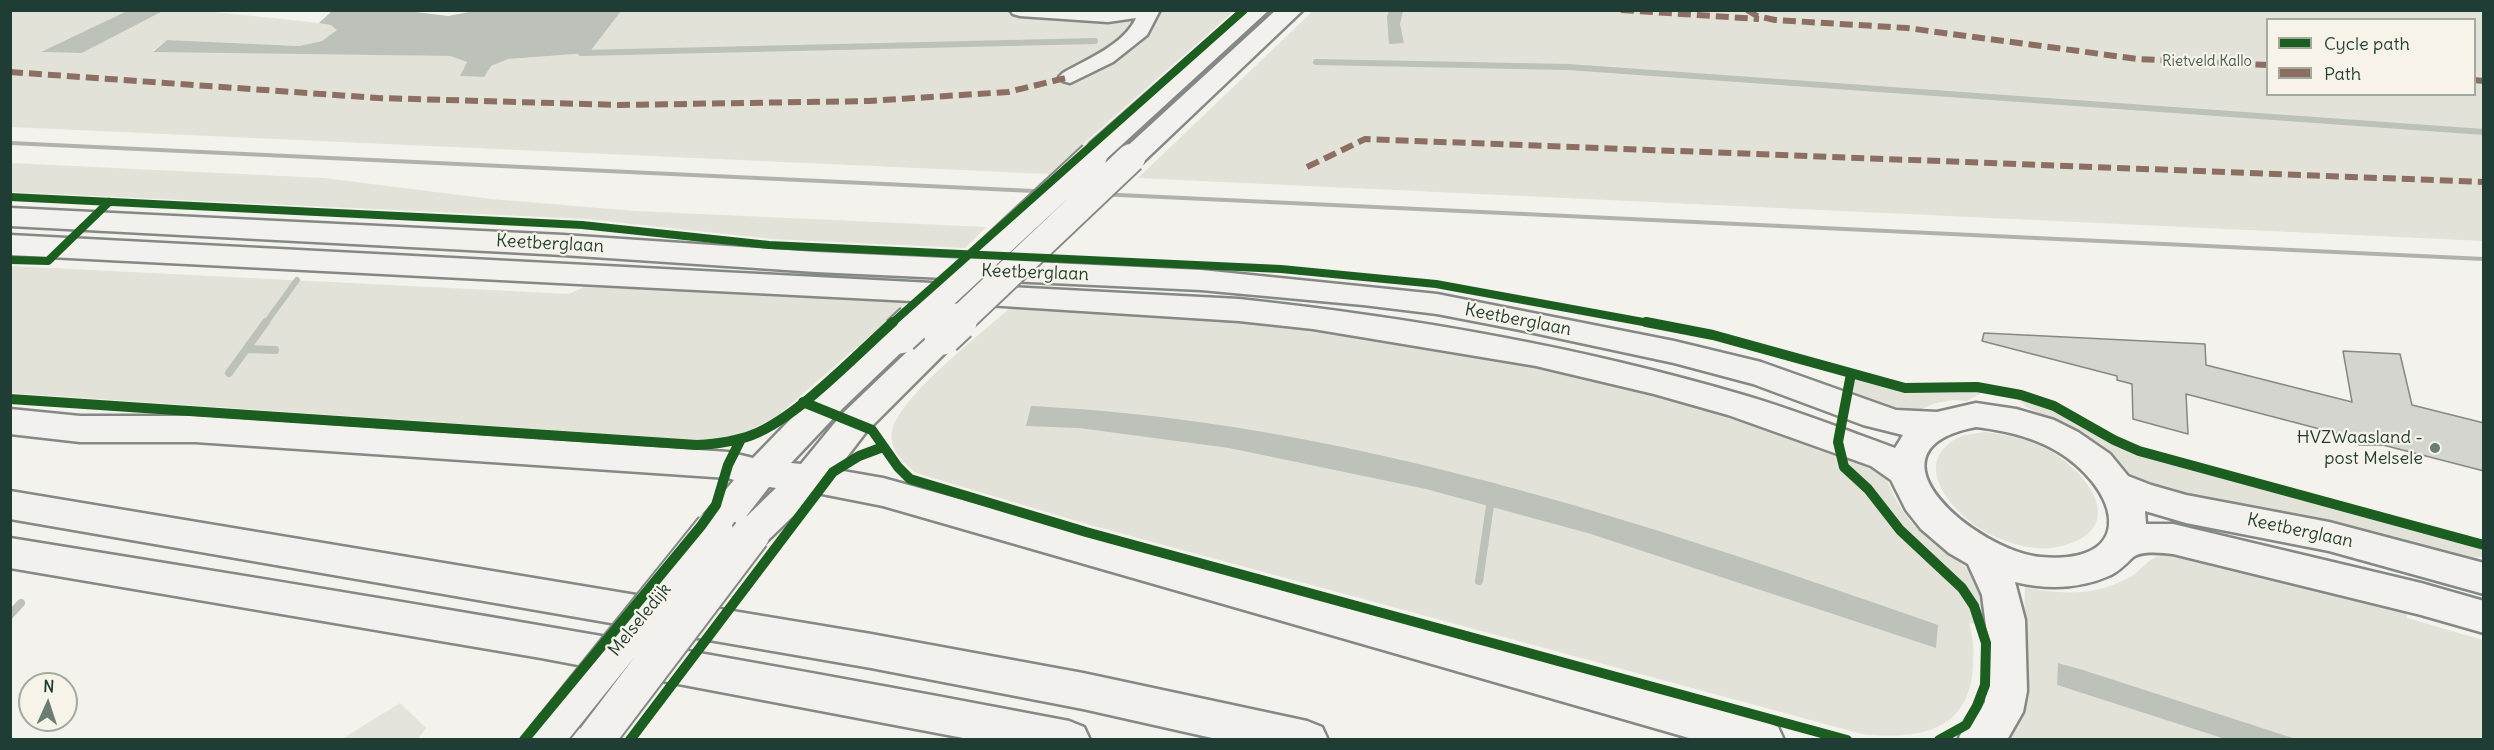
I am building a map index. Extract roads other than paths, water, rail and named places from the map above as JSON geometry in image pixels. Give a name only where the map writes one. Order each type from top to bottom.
[{"type":"main road","points":[[760,473],[831,399],[1093,156],[1257,10]]},
{"type":"main road","name":"Melseledijk","points":[[544,740],[733,532],[810,478],[854,423],[943,336],[1292,10]]},
{"type":"main road","name":"Keetberglaan","points":[[10,217],[574,245],[908,267],[1201,280],[1364,294],[1520,319],[1674,352],[1761,374],[1896,422],[1936,424]]},
{"type":"main road","name":"Keetberglaan","points":[[10,245],[971,294],[1239,310],[1312,318],[1536,355],[1727,402],[1883,457],[1903,471],[1910,480]]},
{"type":"main road","points":[[1976,415],[1999,417],[2026,423],[2054,434],[2079,448],[2100,466],[2116,486],[2127,507],[2129,528],[2122,546],[2110,559],[2090,568],[2066,572],[2039,571],[2010,565],[1982,554],[1956,538],[1919,500],[1910,480],[1908,462],[1912,447],[1921,434],[1936,424],[1954,417],[1976,415]]},
{"type":"main road","points":[[10,422],[80,429],[195,429],[350,439],[428,447],[728,465],[760,473],[810,478],[883,492],[1763,740]]},
{"type":"main road","points":[[835,447],[846,463],[883,492]]},
{"type":"main road","points":[[733,532],[759,520],[769,492],[760,473]]},
{"type":"main road","name":"Keetberglaan","points":[[2116,486],[2131,493],[2174,505],[2307,531],[2484,579]]},
{"type":"main road","points":[[10,505],[871,651],[1083,691],[1307,740]]},
{"type":"main road","name":"Melseledijk","points":[[595,740],[733,532]]},
{"type":"main road","name":"Keetberglaan","points":[[2122,546],[2149,537],[2173,540],[2421,599],[2484,617]]},
{"type":"main road","points":[[10,553],[500,633],[857,697],[1070,740]]},
{"type":"main road","points":[[1979,740],[1995,725],[2004,707],[2007,629],[2003,600],[1996,577],[1982,554]]},
{"type":"street","points":[[1020,10],[1108,16],[1149,11]]},
{"type":"street","points":[[1070,76],[1106,58],[1140,31],[1149,11]]},
{"type":"waterway","points":[[581,53],[1095,41]]},
{"type":"waterway","points":[[1316,62],[1568,67],[2484,132]]},
{"type":"waterway","points":[[265,324],[297,280]]},
{"type":"waterway","points":[[229,373],[266,322]]},
{"type":"waterway","points":[[248,349],[275,350]]},
{"type":"waterway","points":[[1479,581],[1491,499]]},
{"type":"waterway","points":[[10,615],[21,603]]},
{"type":"railway","points":[[10,143],[2484,259]]},
{"type":"place","name":"HVZWaasland - post Melsele","points":[[2435,448]]},
{"type":"park label","name":"Rietveld Kallo","points":[[2207,62]]}]
